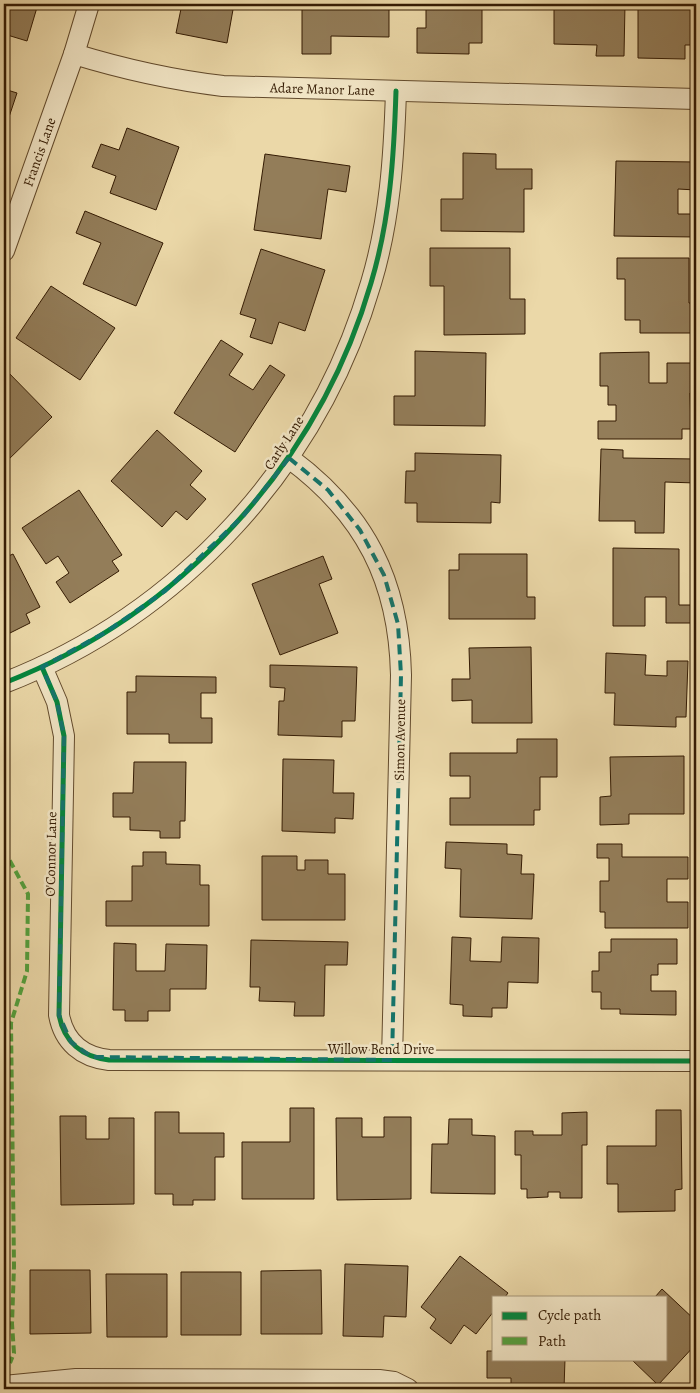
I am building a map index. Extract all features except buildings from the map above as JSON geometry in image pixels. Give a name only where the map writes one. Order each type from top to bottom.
[{"type":"street","name":"Francis Lane","points":[[4,251],[74,54],[89,4]]},
{"type":"street","name":"Adare Manor Lane","points":[[74,54],[147,74],[214,85],[261,88],[696,99]]},
{"type":"street","name":"Carly Lane","points":[[4,682],[42,667],[106,632],[166,591],[213,548],[244,515],[289,458],[328,391],[356,328],[371,282],[388,206],[396,91]]},
{"type":"street","name":"Simon Avenue","points":[[289,458],[328,490],[360,530],[384,575],[398,624],[401,675],[392,1060]]},
{"type":"street","name":"O'Connor Lane","points":[[42,667],[57,702],[64,736],[58,1008],[63,1030],[71,1042]]},
{"type":"street","name":"Willow Bend Drive","points":[[71,1042],[84,1053],[109,1060],[696,1061]]},
{"type":"street","points":[[4,1386],[76,1379],[370,1380],[394,1382],[408,1389]]},
{"type":"highlighted area","points":[[289,458],[328,490],[360,530],[384,575],[398,624],[401,675],[392,1060],[92,1057],[71,1042],[59,1015],[64,736],[57,702],[42,667],[106,632],[165,591],[244,515]]},
{"type":"marked path","points":[[4,850],[28,894],[27,971],[11,1023],[14,1266],[12,1324],[14,1353],[10,1363]]},
{"type":"cycle path","points":[[4,683],[68,653],[129,617],[184,574],[234,525],[278,471],[316,413],[347,350],[371,283],[387,212],[394,140],[396,91]]},
{"type":"cycle path","points":[[42,667],[57,702],[64,736],[59,1015],[65,1033],[83,1052],[90,1056],[109,1060],[696,1061]]}]
